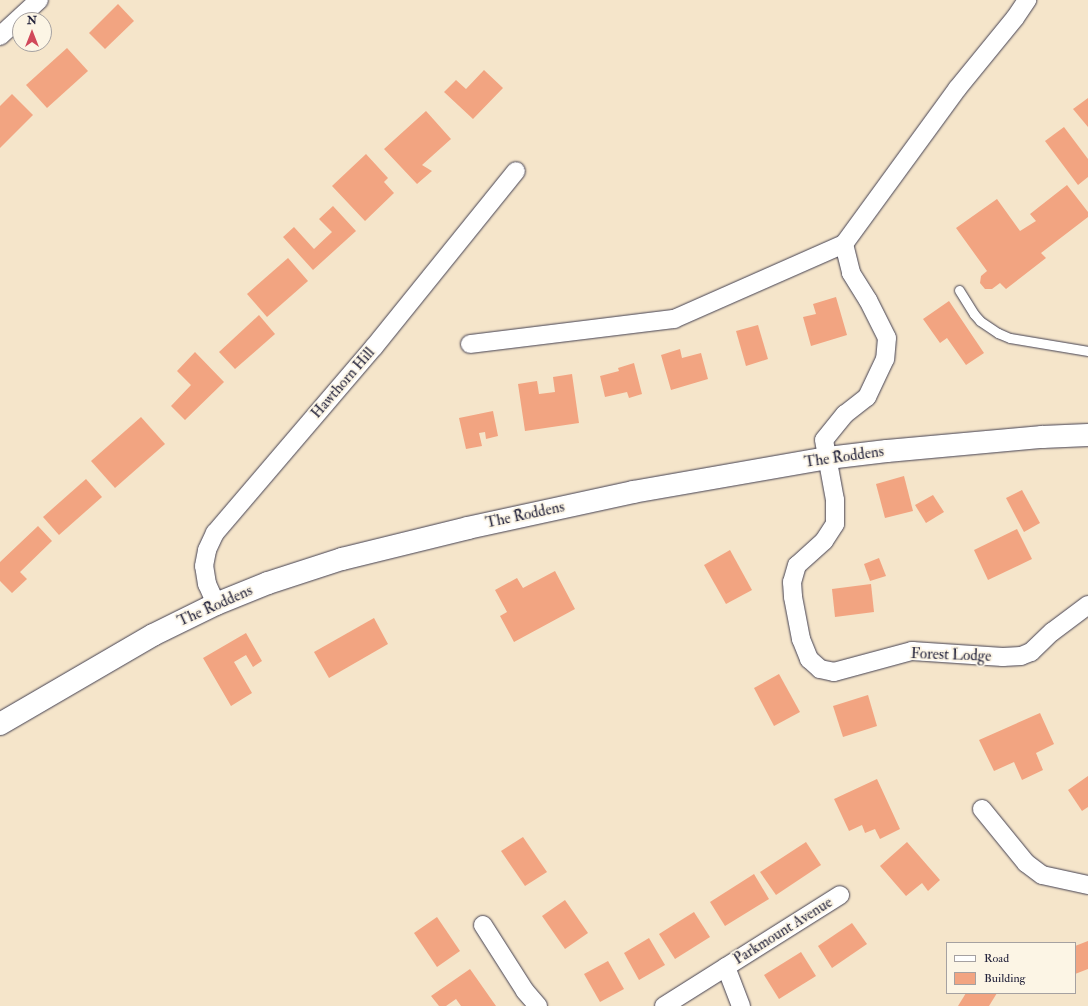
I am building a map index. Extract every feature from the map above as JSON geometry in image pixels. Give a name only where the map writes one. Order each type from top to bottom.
[{"type":"street","points":[[0,36],[39,0]]},
{"type":"street","points":[[470,344],[674,319],[844,244],[957,89],[1015,18],[1027,0]]},
{"type":"street","name":"Hawthorn Hill","points":[[216,604],[207,584],[204,566],[207,550],[215,533],[374,346],[516,171]]},
{"type":"street","name":"Forest Lodge","points":[[844,244],[851,273],[871,307],[886,338],[885,359],[867,397],[845,414],[824,440],[836,505],[835,524],[824,541],[797,565],[792,585],[793,601],[803,648],[808,660],[820,669],[830,672],[842,671],[907,652],[922,651],[1003,657],[1021,656],[1033,650],[1088,605]]},
{"type":"street","name":"The Roddens","points":[[0,724],[153,635],[216,604],[268,583],[342,559],[468,528],[633,492],[828,458],[894,450],[1042,437],[1088,435]]},
{"type":"street","points":[[982,810],[1026,863],[1042,875],[1088,885]]},
{"type":"street","name":"Parkmount Avenue","points":[[664,1006],[840,895]]},
{"type":"street","points":[[484,925],[526,991],[538,1006]]},
{"type":"street","name":"Parkmount Avenue","points":[[726,967],[741,1006]]},
{"type":"lane","points":[[959,290],[980,321],[998,333],[1017,339],[1088,351]]},
{"type":"building","points":[[118,4],[134,21],[105,49],[89,33]]},
{"type":"building","points":[[67,48],[88,71],[47,108],[26,85]]},
{"type":"building","points":[[484,70],[503,88],[473,119],[444,92],[456,80],[466,89]]},
{"type":"building","points":[[12,94],[33,115],[0,148],[0,106]]},
{"type":"building","points":[[1088,98],[1088,127],[1073,109]]},
{"type":"building","points":[[426,111],[451,139],[422,165],[432,171],[417,184],[384,149]]},
{"type":"building","points":[[1064,127],[1088,159],[1088,177],[1078,185],[1045,141]]},
{"type":"building","points":[[366,154],[388,178],[384,182],[394,193],[365,221],[332,186]]},
{"type":"building","points":[[1067,185],[1088,212],[1088,217],[1041,253],[1046,258],[1006,289],[1000,283],[992,289],[985,289],[980,283],[981,276],[987,271],[956,228],[997,199],[1020,231],[1036,221],[1030,214]]},
{"type":"building","points":[[333,206],[356,231],[313,270],[283,237],[294,227],[314,249],[332,232],[319,219]]},
{"type":"building","points":[[288,258],[308,281],[267,317],[247,294]]},
{"type":"building","points":[[836,297],[847,335],[811,346],[803,317],[816,314],[813,304]]},
{"type":"building","points":[[949,301],[984,353],[966,365],[947,338],[940,343],[923,319]]},
{"type":"building","points":[[259,315],[275,334],[235,369],[219,352]]},
{"type":"building","points":[[758,325],[768,359],[746,366],[736,331]]},
{"type":"building","points":[[680,349],[682,358],[701,353],[708,379],[671,390],[661,355]]},
{"type":"building","points":[[195,352],[224,382],[185,420],[171,406],[191,385],[177,371]]},
{"type":"building","points":[[634,363],[642,394],[629,398],[627,392],[605,397],[600,376],[619,371],[618,368]]},
{"type":"building","points":[[572,374],[579,423],[525,431],[518,384],[537,381],[539,394],[555,392],[553,377]]},
{"type":"building","points":[[493,411],[498,436],[486,439],[485,432],[479,433],[482,446],[466,449],[459,418]]},
{"type":"building","points":[[141,417],[165,444],[115,488],[91,461]]},
{"type":"building","points":[[904,476],[913,511],[885,518],[876,484]]},
{"type":"building","points":[[86,479],[102,497],[59,535],[43,517]]},
{"type":"building","points":[[1022,490],[1040,523],[1024,532],[1006,498]]},
{"type":"building","points":[[933,495],[944,512],[926,523],[915,505]]},
{"type":"building","points":[[38,526],[52,541],[20,572],[27,579],[12,593],[0,581],[0,562]]},
{"type":"building","points":[[1017,529],[1032,559],[988,580],[974,550]]},
{"type":"building","points":[[730,550],[752,590],[726,604],[704,565]]},
{"type":"building","points":[[879,558],[886,576],[870,581],[864,564]]},
{"type":"building","points":[[555,571],[575,609],[514,642],[500,616],[507,612],[495,590],[517,578],[523,588]]},
{"type":"building","points":[[871,584],[874,612],[835,617],[832,589]]},
{"type":"building","points":[[374,618],[388,644],[329,678],[314,652]]},
{"type":"building","points":[[246,633],[262,661],[253,667],[246,655],[234,662],[252,693],[231,706],[203,658]]},
{"type":"building","points":[[779,674],[800,712],[774,726],[754,688]]},
{"type":"building","points":[[868,695],[877,726],[843,737],[833,706]]},
{"type":"building","points":[[1040,713],[1054,744],[1036,753],[1043,770],[1022,780],[1014,762],[994,771],[979,740]]},
{"type":"building","points":[[1088,776],[1088,807],[1082,811],[1068,790]]},
{"type":"building","points":[[877,779],[900,829],[880,839],[875,829],[865,833],[862,825],[849,831],[834,799]]},
{"type":"building","points":[[523,837],[547,872],[525,886],[501,851]]},
{"type":"building","points":[[806,842],[821,865],[776,895],[760,872]]},
{"type":"building","points":[[907,842],[940,880],[928,891],[922,883],[906,896],[880,866]]},
{"type":"building","points":[[754,874],[769,899],[725,926],[710,902]]},
{"type":"building","points":[[565,900],[588,933],[565,949],[542,916]]},
{"type":"building","points":[[694,912],[710,937],[675,959],[659,934]]},
{"type":"building","points":[[437,917],[460,951],[437,967],[414,933]]},
{"type":"building","points":[[852,923],[867,944],[832,968],[818,946]]},
{"type":"building","points":[[649,938],[665,965],[639,980],[624,953]]},
{"type":"building","points":[[1088,941],[1088,969],[1076,974],[1076,946]]},
{"type":"building","points":[[801,952],[816,976],[779,999],[764,975]]},
{"type":"building","points":[[608,961],[624,989],[600,1002],[584,974]]},
{"type":"building","points":[[470,969],[496,1006],[461,1006],[456,999],[446,1006],[439,1006],[431,996]]},
{"type":"building","points":[[965,994],[996,994],[989,1006],[958,1006]]}]
